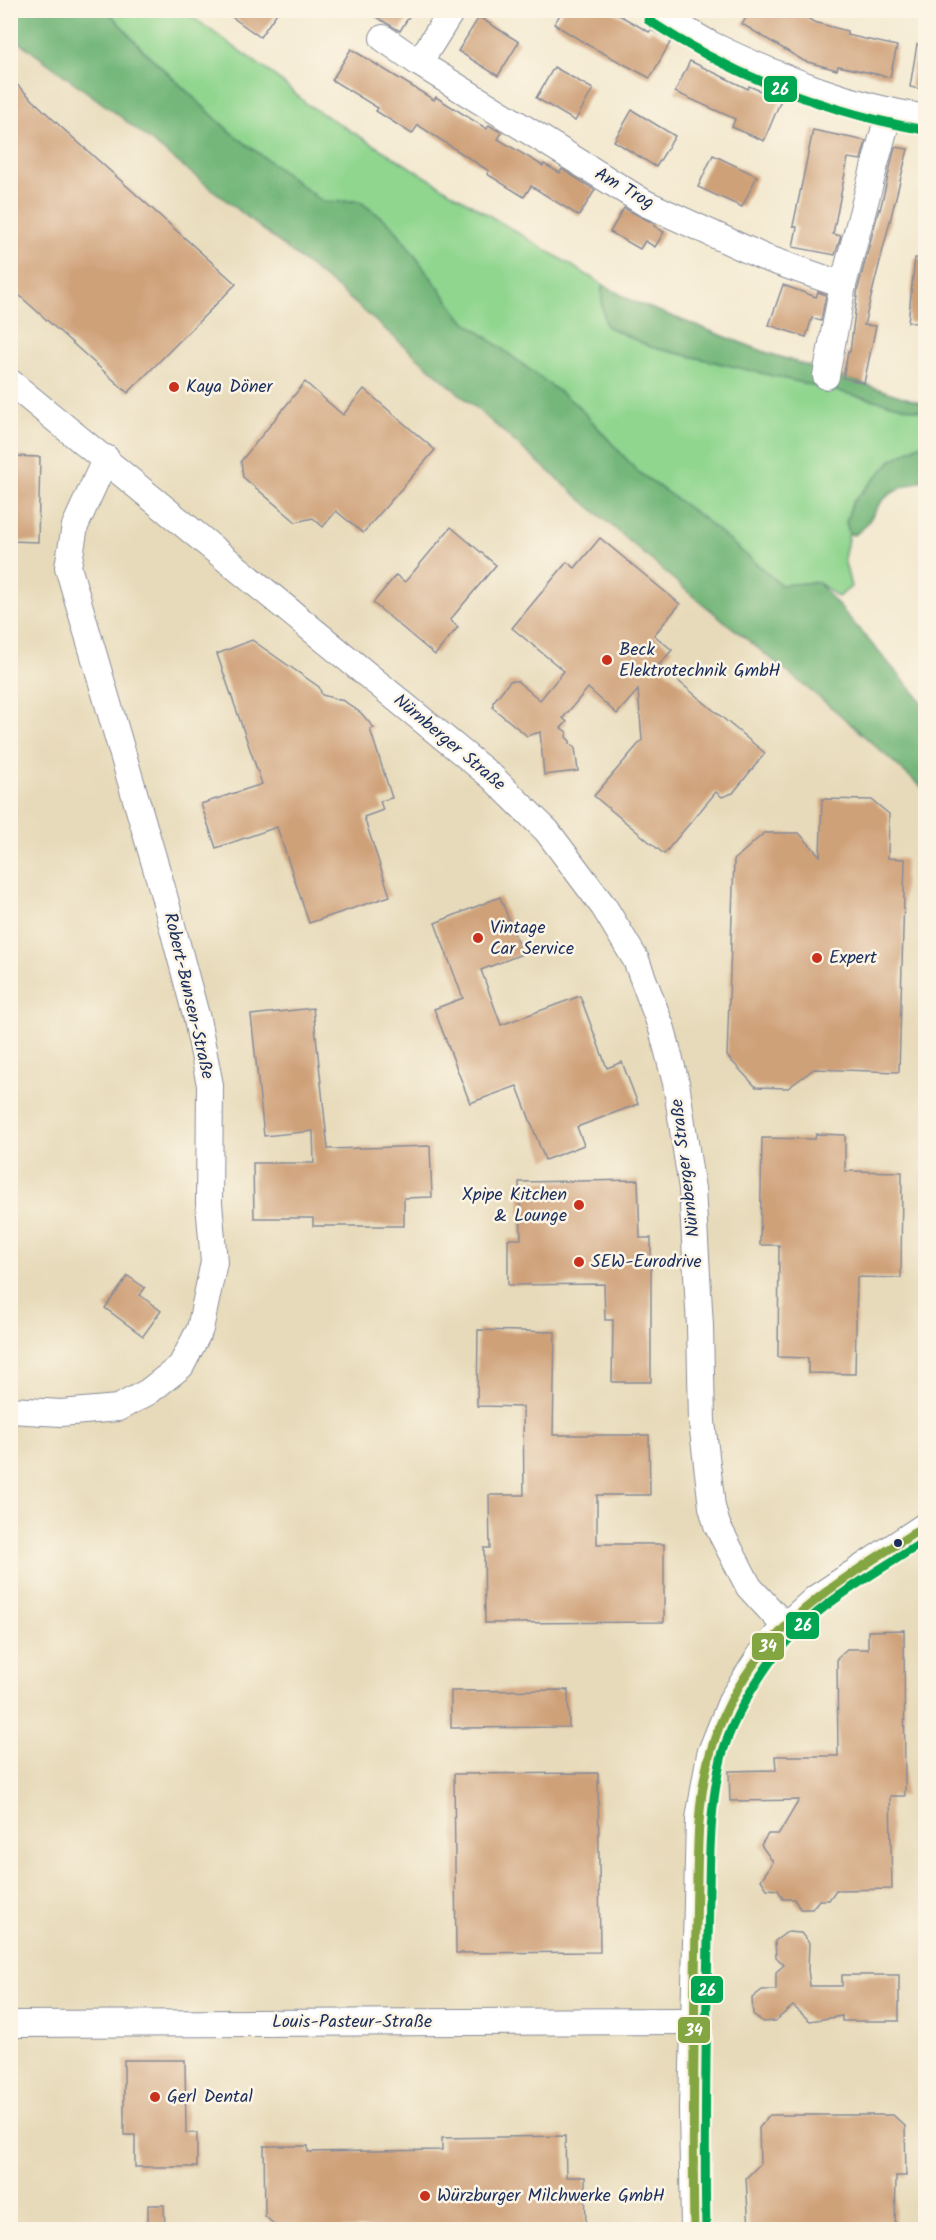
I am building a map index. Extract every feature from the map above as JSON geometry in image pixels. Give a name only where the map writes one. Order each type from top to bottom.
[{"type":"street","points":[[419,63],[452,10]]},
{"type":"street","points":[[655,10],[708,43],[795,83],[889,112],[926,118]]},
{"type":"street","name":"Am Trog","points":[[382,38],[645,203],[763,257],[843,285]]},
{"type":"street","points":[[826,375],[843,285],[889,112]]},
{"type":"street","name":"Nürnberger Straße","points":[[10,382],[106,458],[492,777],[527,809],[569,858],[604,907],[636,960],[662,1029],[676,1083],[690,1169],[700,1326],[702,1422],[712,1507],[721,1534],[749,1587],[785,1626]]},
{"type":"street","name":"Robert-Bunsen-Straße","points":[[10,1410],[61,1413],[118,1408],[148,1392],[181,1366],[200,1329],[214,1262],[209,1203],[210,1085],[197,1019],[159,877],[68,567],[75,525],[106,458]]},
{"type":"street","points":[[694,2229],[693,2020],[699,1820],[710,1754],[732,1699],[762,1654],[785,1626],[816,1598],[926,1525]]},
{"type":"street","name":"Louis-Pasteur-Straße","points":[[10,2024],[693,2020]]},
{"type":"shaded area","points":[[10,36],[117,114],[342,292],[687,591],[837,712],[925,790],[925,2229],[11,2229]]},
{"type":"green space","points":[[11,10],[108,11],[141,48],[229,131],[323,202],[359,201],[392,225],[461,318],[578,406],[637,471],[704,519],[781,585],[818,582],[925,705],[925,790],[837,712],[687,591],[342,292],[117,114],[11,36]]},
{"type":"green space","points":[[108,11],[184,11],[275,76],[308,105],[602,284],[602,305],[606,326],[651,347],[925,412],[925,442],[892,460],[846,522],[849,533],[844,559],[851,587],[838,597],[818,582],[781,585],[704,519],[637,471],[578,406],[461,318],[392,225],[359,201],[323,202],[229,131],[141,48]]},
{"type":"green space","points":[[602,284],[632,301],[765,352],[925,404],[925,412],[651,347],[606,326],[602,305]]},
{"type":"green space","points":[[925,442],[925,479],[887,496],[863,528],[853,535],[849,533],[846,522],[852,503],[892,460]]},
{"type":"building","points":[[222,10],[279,10],[260,37]]},
{"type":"building","points":[[364,10],[413,10],[400,31]]},
{"type":"building","points":[[563,10],[610,10],[649,32],[651,30],[671,41],[650,78],[554,24]]},
{"type":"building","points":[[751,10],[794,10],[814,22],[847,31],[847,35],[897,46],[890,77],[838,66],[837,70],[804,61],[742,24]]},
{"type":"building","points":[[479,17],[519,42],[498,76],[458,51]]},
{"type":"building","points":[[917,44],[926,45],[926,90],[910,87]]},
{"type":"building","points":[[351,49],[434,100],[436,97],[487,129],[489,125],[502,133],[498,139],[543,166],[544,164],[560,173],[562,169],[595,190],[579,216],[531,186],[524,197],[487,174],[489,171],[418,125],[412,134],[376,111],[378,108],[332,80]]},
{"type":"building","points":[[690,61],[748,89],[749,86],[781,100],[764,141],[732,127],[735,119],[675,92]]},
{"type":"building","points":[[554,67],[593,89],[575,121],[536,98]]},
{"type":"building","points":[[10,78],[236,284],[128,393],[10,287]]},
{"type":"building","points":[[632,110],[675,136],[656,167],[614,141]]},
{"type":"building","points":[[813,130],[866,141],[861,160],[848,158],[833,234],[841,236],[835,255],[793,247],[797,227],[793,226]]},
{"type":"building","points":[[895,147],[908,149],[864,325],[876,326],[864,383],[843,378],[848,352],[850,352],[858,288]]},
{"type":"building","points":[[713,155],[757,176],[742,207],[698,187]]},
{"type":"building","points":[[624,208],[655,224],[654,226],[664,232],[655,247],[645,241],[640,249],[610,232]]},
{"type":"building","points":[[915,258],[926,258],[926,324],[908,322]]},
{"type":"building","points":[[783,285],[816,297],[818,292],[826,295],[821,321],[812,318],[806,337],[769,325]]},
{"type":"building","points":[[305,382],[343,415],[364,389],[435,450],[363,533],[336,511],[323,527],[313,518],[296,522],[243,477],[241,461]]},
{"type":"building","points":[[10,456],[40,457],[38,542],[10,541]]},
{"type":"building","points":[[451,527],[496,565],[450,620],[458,627],[435,655],[373,603],[396,575],[405,582]]},
{"type":"building","points":[[600,538],[680,604],[654,635],[672,650],[659,665],[765,753],[733,793],[722,797],[716,792],[664,854],[594,796],[642,740],[638,690],[617,714],[588,688],[563,718],[567,722],[561,728],[567,732],[566,737],[575,748],[578,771],[544,775],[540,732],[527,736],[493,708],[493,702],[510,681],[517,681],[540,700],[564,671],[512,628],[567,562],[575,568]]},
{"type":"building","points":[[252,640],[319,687],[322,695],[344,701],[361,713],[374,728],[370,729],[392,798],[380,801],[383,810],[364,817],[390,896],[309,923],[277,827],[216,848],[201,804],[262,784],[217,654]]},
{"type":"building","name":"Expert","points":[[822,799],[872,800],[889,814],[888,858],[905,859],[899,1072],[814,1069],[788,1088],[756,1087],[727,1056],[734,860],[764,833],[799,833],[820,856]]},
{"type":"building","points":[[500,897],[522,954],[481,970],[501,1025],[580,996],[607,1068],[622,1062],[638,1104],[577,1127],[584,1145],[545,1160],[517,1086],[470,1103],[434,1009],[463,998],[435,923]]},
{"type":"building","points":[[313,1008],[328,1149],[430,1146],[432,1197],[404,1198],[404,1226],[313,1226],[313,1218],[254,1218],[253,1163],[314,1163],[313,1131],[264,1136],[251,1015]]},
{"type":"building","points":[[816,1134],[845,1135],[845,1171],[902,1172],[901,1278],[857,1277],[855,1374],[808,1373],[808,1358],[778,1357],[779,1245],[760,1245],[762,1138],[815,1139]]},
{"type":"building","points":[[638,1180],[640,1238],[651,1238],[651,1382],[612,1382],[613,1320],[605,1320],[604,1284],[508,1285],[508,1239],[521,1239],[519,1182]]},
{"type":"building","points":[[128,1276],[145,1288],[140,1295],[161,1311],[143,1336],[105,1308]]},
{"type":"building","points":[[478,1330],[555,1332],[553,1435],[649,1435],[650,1495],[597,1495],[597,1544],[664,1544],[664,1622],[485,1623],[484,1548],[490,1548],[489,1495],[524,1495],[523,1407],[477,1406]]},
{"type":"building","points":[[904,1630],[905,1796],[890,1796],[892,1889],[836,1890],[829,1900],[819,1900],[812,1909],[800,1909],[794,1899],[783,1899],[778,1890],[767,1889],[761,1880],[773,1862],[761,1845],[768,1834],[779,1834],[799,1800],[730,1801],[729,1771],[776,1770],[775,1756],[838,1756],[837,1658],[847,1649],[868,1649],[868,1631]]},
{"type":"building","points":[[568,1690],[569,1727],[451,1728],[451,1691]]},
{"type":"building","points":[[598,1773],[600,1952],[456,1953],[454,1774]]},
{"type":"building","points":[[787,1932],[801,1933],[809,1943],[810,1986],[842,1986],[842,1975],[899,1975],[899,2021],[842,2021],[842,2016],[810,2021],[793,2006],[775,2021],[763,2022],[753,2014],[752,1998],[762,1990],[776,1990],[776,1972],[784,1965],[776,1957],[775,1941]]},
{"type":"building","name":"Gerl Dental","points":[[124,2060],[185,2060],[186,2133],[197,2133],[197,2167],[135,2167],[135,2135],[124,2135]]},
{"type":"building","points":[[770,2115],[893,2115],[905,2126],[906,2176],[896,2176],[895,2229],[749,2229],[746,2178],[760,2164],[759,2128]]},
{"type":"building","name":"Würzburger Milchwerke GmbH","points":[[565,2136],[566,2177],[585,2177],[586,2229],[279,2229],[265,2216],[264,2146],[308,2146],[308,2152],[442,2150],[442,2138]]},
{"type":"building","points":[[148,2205],[164,2205],[165,2229],[148,2229]]},
{"type":"transit line","name":"26","points":[[648,20],[712,58],[780,89],[851,113],[924,130]]},
{"type":"transit line","name":"34","points":[[694,2230],[698,1839],[705,1774],[714,1741],[738,1688],[779,1633],[838,1583],[926,1525]]},
{"type":"transit line","name":"26","points":[[706,2230],[710,1849],[713,1804],[721,1759],[735,1721],[748,1696],[785,1643],[803,1625],[842,1594],[926,1540]]},
{"type":"place","name":"Kaya Döner","points":[[174,387]]},
{"type":"place","name":"Beck Elektrotechnik GmbH","points":[[607,660]]},
{"type":"place","name":"Vintage Car Service","points":[[478,938]]},
{"type":"place","name":"Expert","points":[[817,958]]},
{"type":"place","name":"Xpipe Kitchen & Lounge","points":[[579,1205]]},
{"type":"place","name":"SEW-Eurodrive","points":[[579,1262]]},
{"type":"place","name":"Gerl Dental","points":[[155,2097]]},
{"type":"place","name":"Würzburger Milchwerke GmbH","points":[[425,2196]]}]
